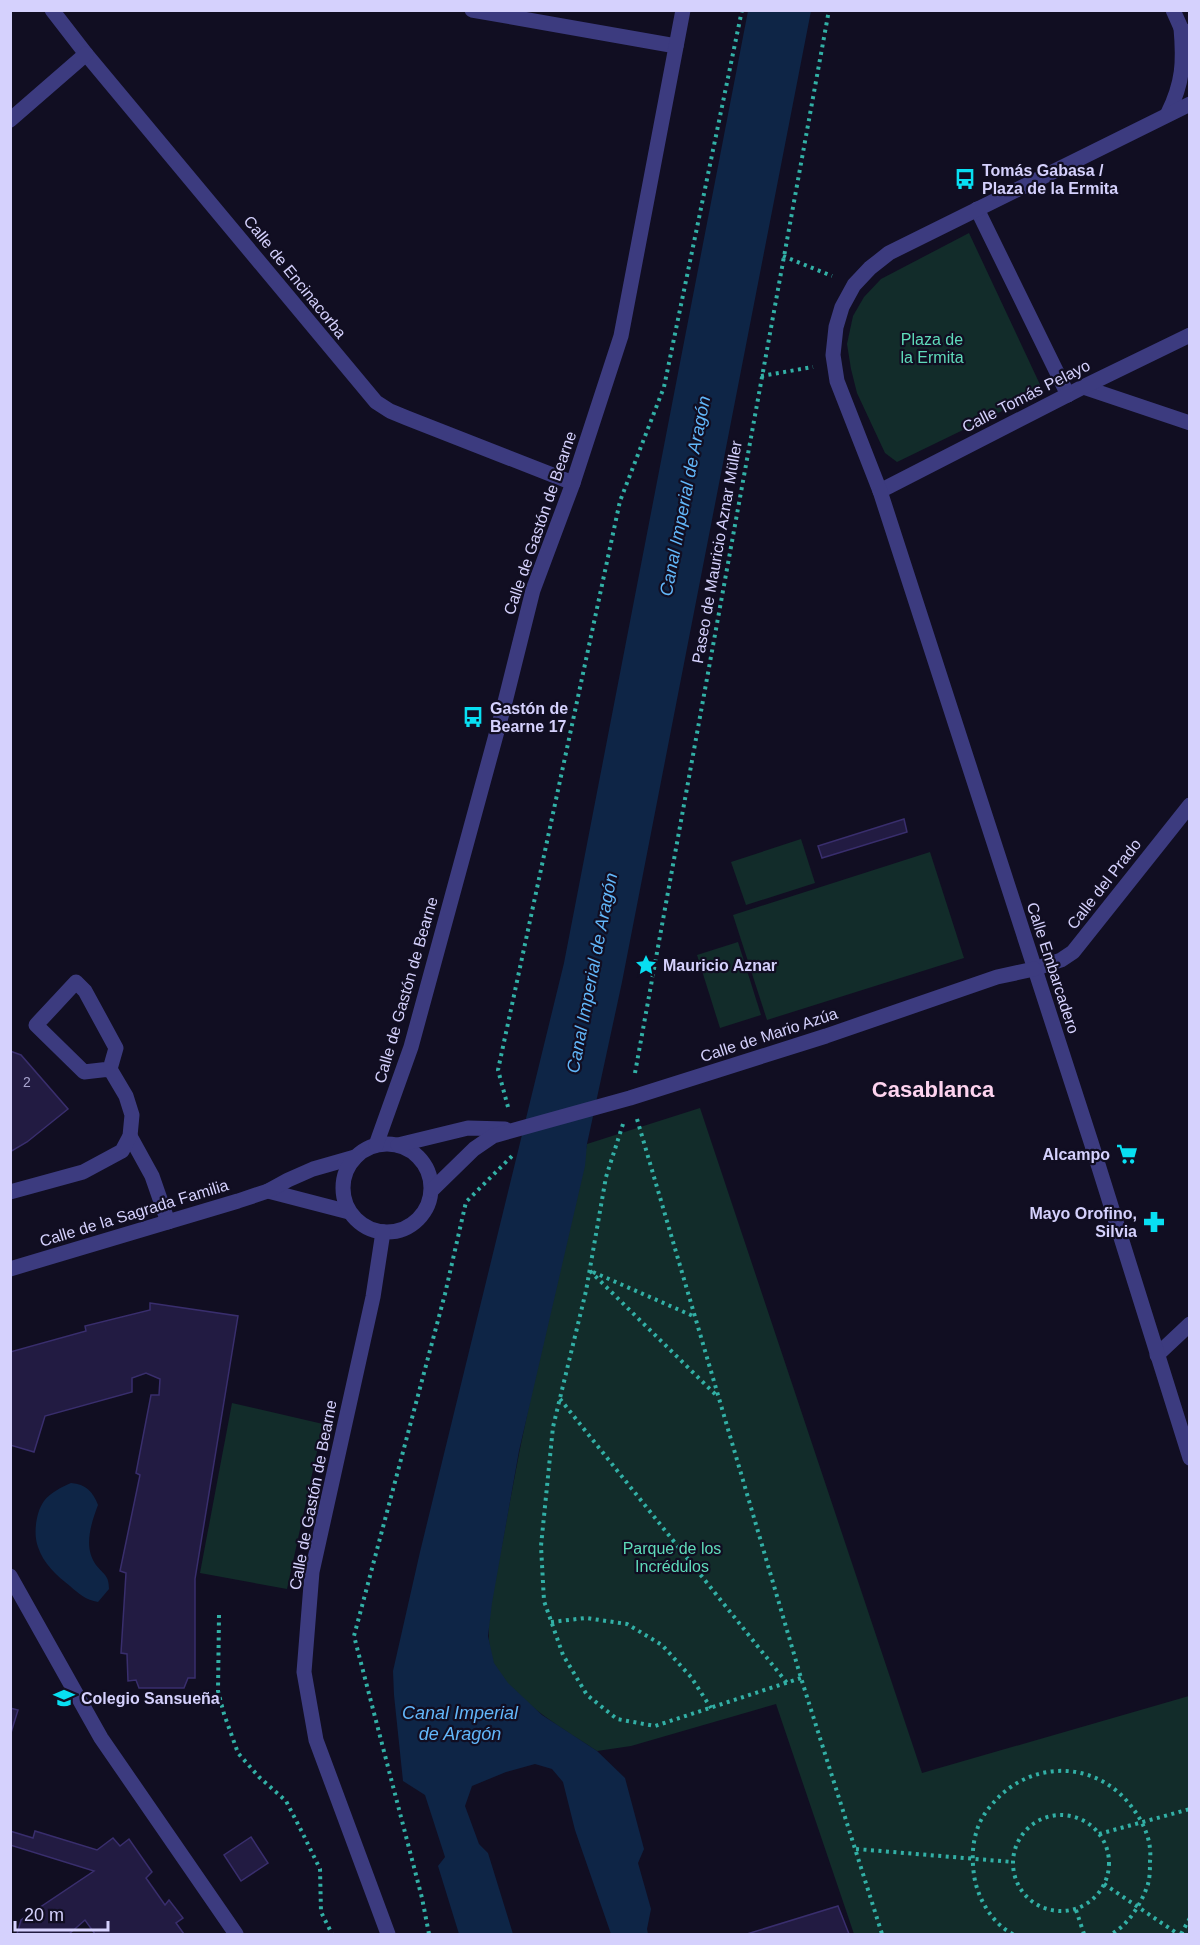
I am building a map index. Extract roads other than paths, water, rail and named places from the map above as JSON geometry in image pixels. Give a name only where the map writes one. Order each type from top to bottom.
[{"type":"street","name":"Calle de Encinacorba","points":[[52,10],[86,54],[376,402],[407,418],[573,483]]},
{"type":"street","points":[[472,10],[676,46]]},
{"type":"street","name":"Calle de Gastón de Bearne","points":[[376,1144],[414,1036],[502,714],[533,590],[573,483],[621,336],[683,10]]},
{"type":"street","points":[[1168,113],[1182,72],[1185,32],[1173,10]]},
{"type":"street","points":[[10,120],[86,54]]},
{"type":"street","name":"Calle Embarcadero","points":[[1190,104],[889,254],[870,268],[854,285],[842,307],[836,327],[833,355],[837,381],[880,491],[1091,1142],[1190,1458]]},
{"type":"street","points":[[977,209],[1068,395]]},
{"type":"street","name":"Calle Tomás Pelayo","points":[[880,491],[1190,335]]},
{"type":"street","points":[[1083,387],[1190,423]]},
{"type":"street","name":"Calle del Prado","points":[[1034,969],[1056,962],[1073,952],[1190,805]]},
{"type":"street","name":"Calle de Mario Azúa","points":[[432,1190],[484,1141],[493,1136],[630,1098],[826,1036],[997,977],[1034,969]]},
{"type":"street","points":[[10,1192],[82,1172],[122,1151],[130,1136],[132,1114],[126,1096],[110,1070],[116,1048],[85,991],[75,982],[36,1025],[84,1072],[110,1070]]},
{"type":"street","name":"Calle de Mario Azúa","points":[[398,1145],[468,1128],[517,1129]]},
{"type":"street","points":[[130,1136],[152,1176],[168,1222]]},
{"type":"street","points":[[376,1144],[398,1145],[411,1150],[421,1159],[431,1179],[432,1190],[429,1202],[414,1224],[401,1230],[383,1232],[371,1230],[360,1224],[349,1212],[343,1198],[342,1183],[346,1169],[355,1156],[364,1149],[376,1144]]},
{"type":"street","name":"Calle de la Sagrada Familia","points":[[10,1269],[268,1191],[312,1169],[355,1156]]},
{"type":"street","points":[[268,1191],[349,1212]]},
{"type":"street","name":"Calle de Gastón de Bearne","points":[[383,1232],[373,1297],[312,1572],[304,1672],[316,1740],[388,1935]]},
{"type":"street","points":[[1157,1355],[1190,1324]]},
{"type":"street","points":[[10,1576],[101,1738],[236,1935]]},
{"type":"water","name":"Canal Imperial de Aragón","points":[[748,11],[811,11],[622,982],[587,1144],[585,1166],[519,1451],[488,1636],[494,1663],[508,1683],[542,1715],[597,1751],[625,1778],[644,1849],[638,1863],[651,1909],[648,1934],[611,1934],[575,1830],[563,1782],[552,1769],[535,1764],[506,1772],[472,1786],[465,1806],[479,1844],[488,1853],[513,1934],[459,1934],[438,1866],[445,1857],[425,1795],[403,1781],[393,1671],[564,963]]},
{"type":"water","points":[[71,1483],[88,1489],[98,1505],[91,1528],[90,1551],[96,1565],[107,1578],[109,1589],[98,1602],[76,1592],[55,1573],[43,1558],[36,1542],[36,1523],[41,1506],[53,1492]]},
{"type":"place","name":"Tomás Gabasa / Plaza de la Ermita","points":[[965,179]]},
{"type":"place","name":"Gastón de Bearne 17","points":[[473,717]]},
{"type":"place","name":"Mauricio Aznar","points":[[646,965]]},
{"type":"place","name":"Alcampo","points":[[1127,1154]]},
{"type":"place","name":"Mayo Orofino, Silvia","points":[[1154,1222]]},
{"type":"place","name":"Colegio Sansueña","points":[[64,1698]]},
{"type":"district","name":"Casablanca","points":[[933,1089]]},
{"type":"park label","name":"Plaza de la Ermita","points":[[932,348]]},
{"type":"park label","name":"Parque de los Incrédulos","points":[[672,1557]]}]
